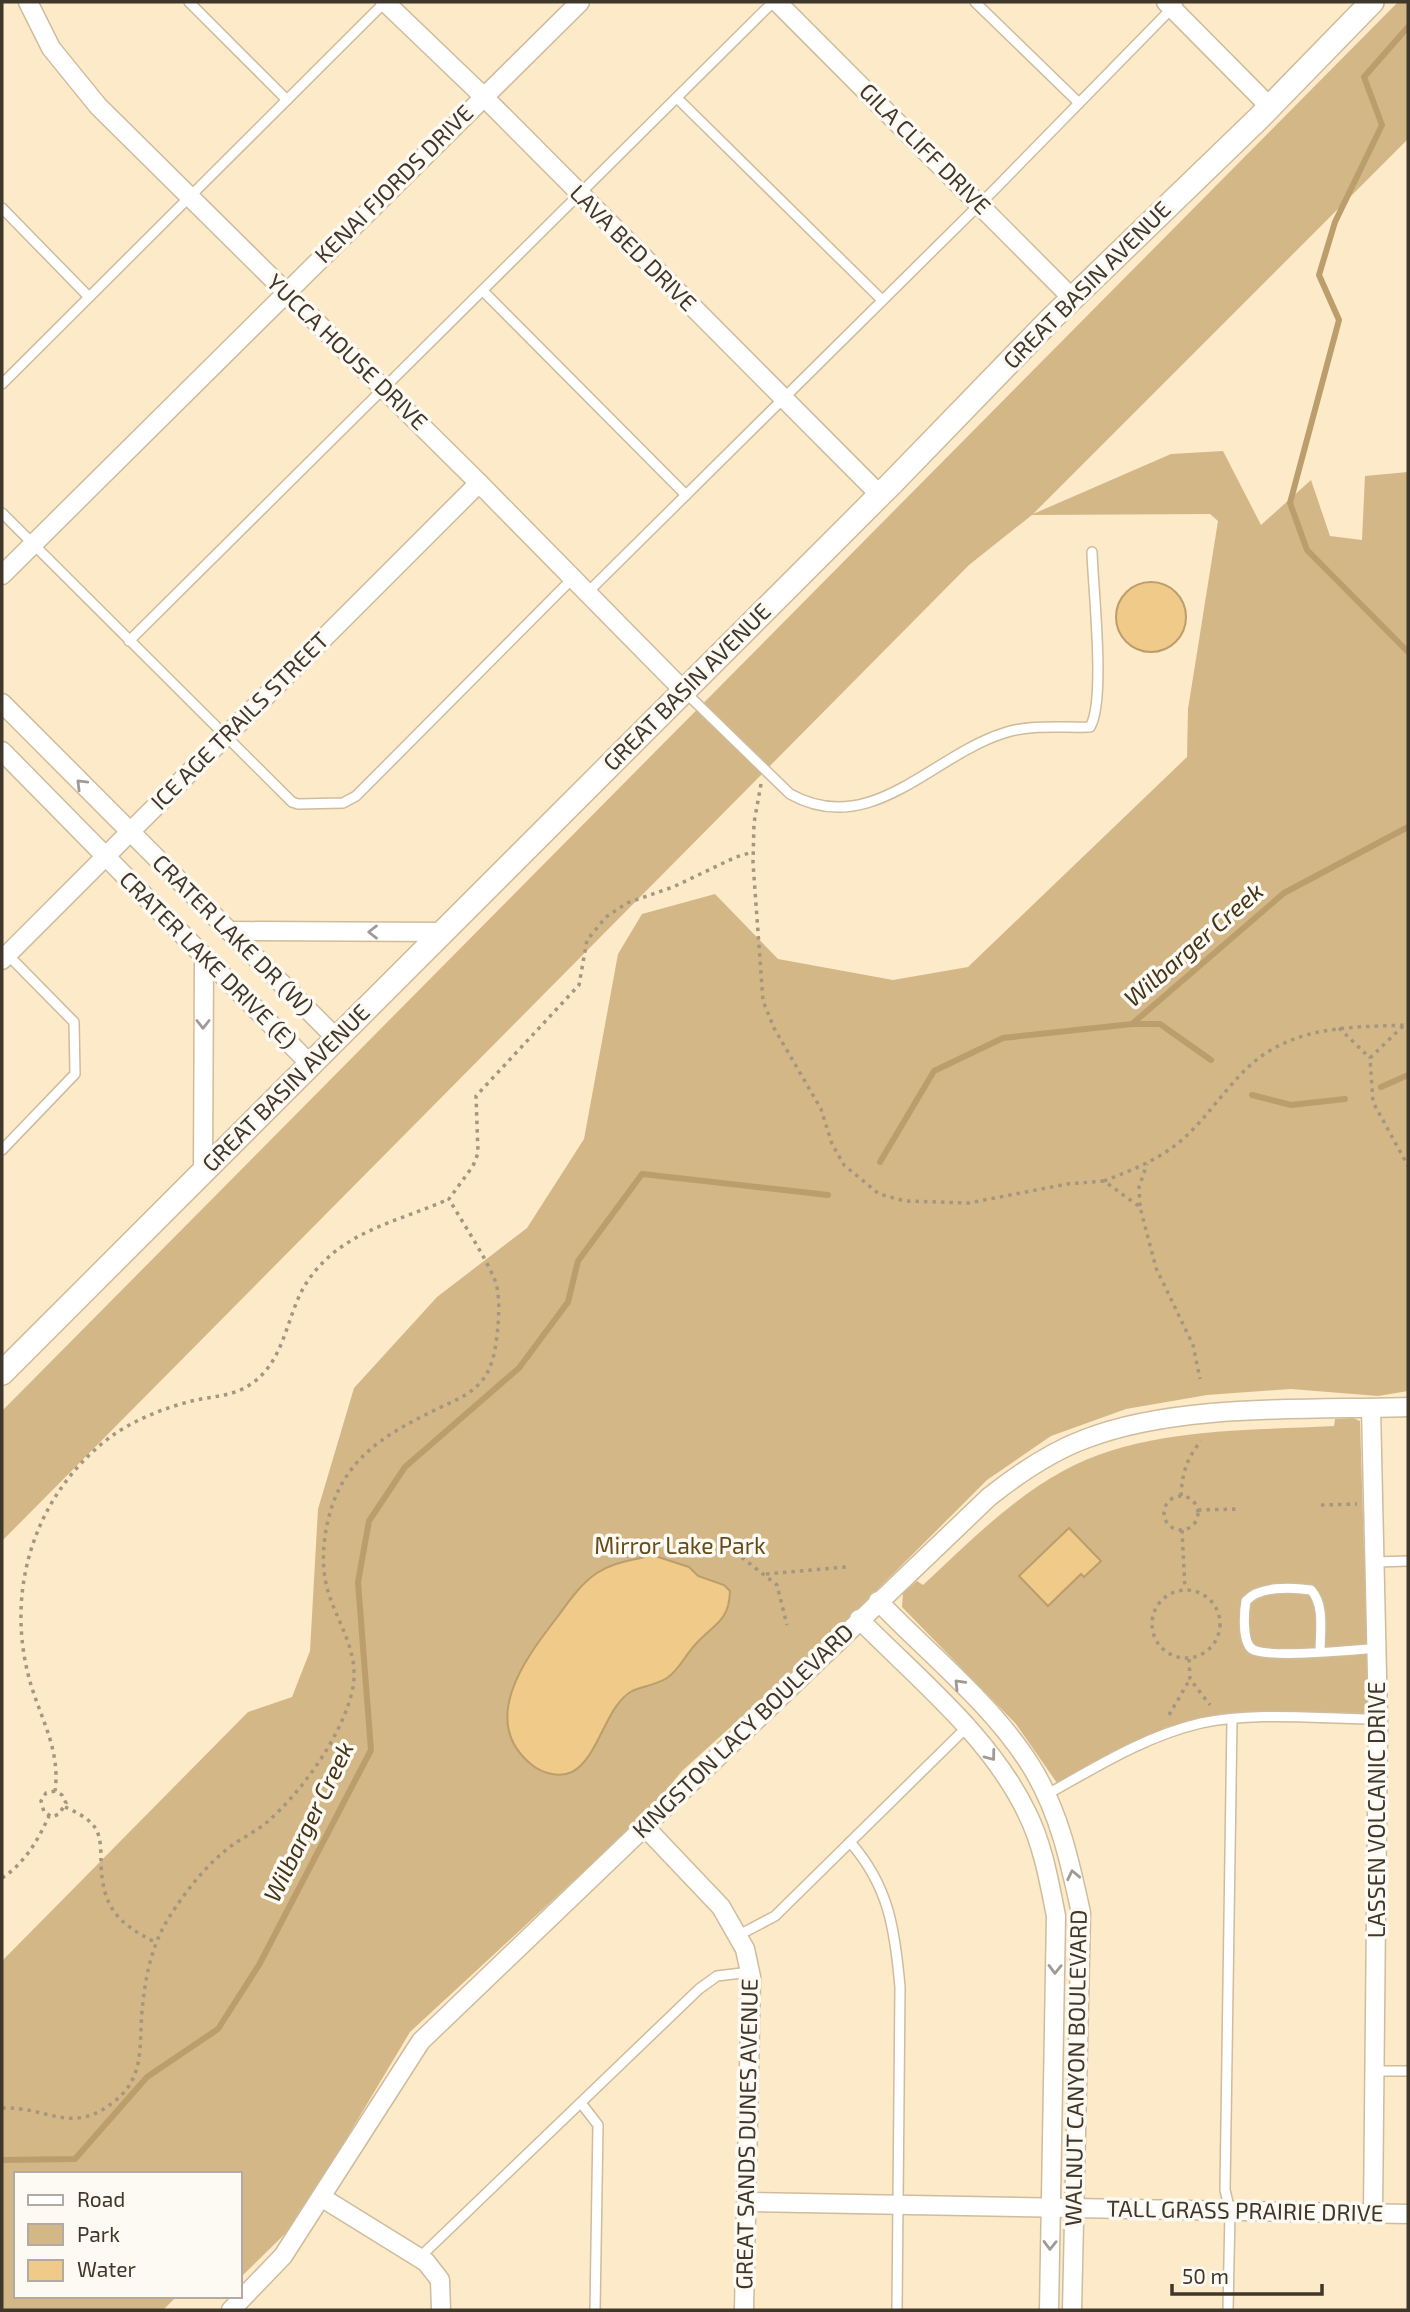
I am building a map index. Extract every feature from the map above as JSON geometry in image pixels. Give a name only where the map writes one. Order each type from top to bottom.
[{"type":"street","name":"YUCCA HOUSE DRIVE","points":[[27,2],[51,48],[98,106],[384,388],[683,690]]},
{"type":"street","name":"LAVA BED DRIVE","points":[[385,2],[483,96],[880,495]]},
{"type":"street","name":"KENAI FJORDS DRIVE","points":[[2,576],[580,2]]},
{"type":"street","name":"GILA CLIFF DRIVE","points":[[775,2],[980,203],[1072,298]]},
{"type":"street","name":"GREAT BASIN AVENUE","points":[[2,1373],[880,495],[1072,298],[1270,107],[1372,2]]},
{"type":"street","points":[[1172,4],[1270,107]]},
{"type":"street","name":"ICE AGE TRAILS STREET","points":[[4,954],[105,857],[479,483]]},
{"type":"street","name":"CRATER LAKE DR (W)","points":[[2,704],[337,1038]]},
{"type":"street","name":"CRATER LAKE DRIVE (E)","points":[[2,751],[310,1064]]},
{"type":"street","points":[[229,931],[442,932]]},
{"type":"street","points":[[203,1173],[204,956]]},
{"type":"street","name":"KINGSTON LACY BOULEVARD","points":[[230,2310],[284,2256],[421,2041],[859,1619],[1015,1476],[1083,1439],[1122,1427],[1185,1416],[1408,1407]]},
{"type":"street","name":"LASSEN VOLCANIC DRIVE","points":[[1371,1408],[1378,1648],[1373,2213]]},
{"type":"street","name":"WALNUT CANYON BOULEVARD","points":[[878,1601],[1006,1732],[1032,1768],[1046,1795],[1068,1853],[1081,1913],[1072,2310]]},
{"type":"street","name":"WALNUT CANYON BOULEVARD","points":[[859,1619],[967,1727],[1007,1777],[1028,1814],[1044,1858],[1056,1916],[1049,2310]]},
{"type":"street","name":"GREAT SANDS DUNES AVENUE","points":[[645,1827],[721,1907],[738,1935],[750,1972],[744,2310]]},
{"type":"street","points":[[321,2197],[420,2257],[440,2280],[442,2310]]},
{"type":"street","name":"TALL GRASS PRAIRIE DRIVE","points":[[747,2202],[1408,2214]]},
{"type":"lane","points":[[189,2],[287,100]]},
{"type":"lane","points":[[2,384],[385,2]]},
{"type":"lane","points":[[129,641],[775,2]]},
{"type":"lane","points":[[975,2],[1079,103]]},
{"type":"lane","points":[[587,593],[980,203],[1172,4]]},
{"type":"lane","points":[[677,98],[882,300]]},
{"type":"lane","points":[[2,208],[89,297]]},
{"type":"lane","points":[[484,292],[686,495]]},
{"type":"lane","points":[[2,513],[292,802],[343,803],[349,800],[573,578]]},
{"type":"lane","points":[[683,690],[765,772],[803,801],[833,809],[849,808],[900,789],[970,747],[1007,732],[1090,727],[1095,719],[1098,695],[1092,552]]},
{"type":"lane","points":[[2,1150],[75,1074],[74,1022],[4,954]]},
{"type":"lane","points":[[1376,1562],[1408,1561]]},
{"type":"lane","points":[[1320,1651],[1320,1611],[1317,1596],[1311,1590],[1264,1591],[1252,1594],[1246,1601],[1247,1642],[1252,1649],[1266,1653],[1320,1651],[1378,1648]]},
{"type":"lane","points":[[1046,1795],[1100,1764],[1170,1732],[1232,1719],[1378,1719]]},
{"type":"lane","points":[[1228,2310],[1230,2211],[1226,2190],[1232,1719]]},
{"type":"lane","points":[[738,1935],[775,1916],[967,1727]]},
{"type":"lane","points":[[850,1842],[869,1863],[879,1880],[897,1952],[900,1987],[897,2310]]},
{"type":"lane","points":[[420,2257],[711,1979],[750,1972]]},
{"type":"lane","points":[[1374,2071],[1408,2071]]},
{"type":"lane","points":[[581,2103],[598,2124],[595,2310]]},
{"type":"path","points":[[765,772],[754,823],[753,852],[765,1010],[821,1109],[837,1154],[855,1176],[887,1197],[930,1203],[969,1203],[1067,1184],[1104,1181],[1147,1164],[1183,1139],[1256,1061],[1272,1049],[1339,1028],[1407,1025]]},
{"type":"path","points":[[55,1791],[58,1772],[54,1744],[29,1677],[19,1613],[24,1574],[38,1528],[51,1500],[88,1457],[134,1422],[195,1400],[228,1395],[250,1384],[267,1370],[281,1349],[298,1298],[311,1275],[351,1238],[449,1199],[473,1166],[478,1153],[476,1096],[579,985],[587,940],[598,924],[627,903],[673,887],[736,856],[753,852]]},
{"type":"path","points":[[1370,1058],[1407,1025]]},
{"type":"path","points":[[1339,1028],[1370,1058],[1373,1102],[1408,1166]]},
{"type":"path","points":[[1147,1164],[1139,1187],[1140,1207],[1156,1268],[1193,1345],[1200,1379]]},
{"type":"path","points":[[1104,1181],[1140,1207]]},
{"type":"path","points":[[2,2108],[22,2109],[66,2120],[86,2117],[119,2098],[140,2064],[144,1993],[156,1942],[185,1893],[204,1870],[284,1806],[316,1766],[336,1731],[352,1688],[354,1660],[325,1577],[325,1534],[341,1482],[369,1448],[387,1434],[465,1395],[482,1381],[493,1360],[499,1313],[495,1280],[449,1199]]},
{"type":"path","points":[[1181,1496],[1182,1476],[1188,1456],[1201,1441]]},
{"type":"path","points":[[1181,1496],[1192,1500],[1198,1510],[1196,1521],[1182,1530],[1171,1527],[1164,1513],[1167,1502],[1181,1496]]},
{"type":"path","points":[[1321,1505],[1358,1504]]},
{"type":"path","points":[[1198,1510],[1240,1509]]},
{"type":"path","points":[[1182,1530],[1185,1589]]},
{"type":"path","points":[[735,1552],[777,1585],[787,1625]]},
{"type":"path","points":[[764,1574],[846,1567]]},
{"type":"path","points":[[1185,1589],[1202,1594],[1211,1601],[1220,1620],[1219,1632],[1209,1650],[1189,1659],[1166,1653],[1153,1634],[1151,1622],[1160,1601],[1170,1593],[1185,1589]]},
{"type":"path","points":[[1169,1715],[1190,1679],[1189,1659]]},
{"type":"path","points":[[1190,1679],[1210,1705]]},
{"type":"path","points":[[55,1791],[62,1795],[65,1807],[59,1814],[49,1816],[44,1812],[41,1801],[46,1793],[55,1791]]},
{"type":"path","points":[[65,1807],[82,1815],[96,1830],[101,1847],[102,1884],[107,1901],[119,1919],[156,1942]]},
{"type":"path","points":[[2,1878],[26,1856],[38,1840],[49,1816]]},
{"type":"green space","name":"Mirror Lake Park","points":[[1398,2],[1408,2],[1408,139],[1033,514],[1171,454],[1223,451],[1261,525],[1311,480],[1330,536],[1362,540],[1365,476],[1408,472],[1408,1391],[1378,1396],[1291,1389],[1207,1395],[1126,1409],[1051,1436],[987,1480],[828,1639],[682,1771],[649,1811],[410,2032],[296,2223],[242,2276],[242,2172],[14,2172],[14,2298],[175,2298],[163,2310],[2,2310],[2,1961],[248,1712],[292,1697],[310,1651],[318,1509],[354,1388],[437,1297],[527,1228],[584,1139],[618,954],[642,914],[715,894],[778,959],[893,980],[968,967],[1187,757],[1188,709],[1218,521],[1210,514],[1032,515],[969,565],[2,1541],[2,1411]]},
{"type":"green space","points":[[1353,1418],[1360,1421],[1369,1713],[1243,1712],[1167,1727],[1057,1783],[1016,1724],[902,1607],[903,1593],[917,1581],[923,1585],[1007,1509],[1063,1471],[1094,1457],[1161,1439],[1231,1431],[1334,1426],[1335,1419]]},
{"type":"water","points":[[1151,582],[1176,592],[1186,617],[1176,642],[1151,652],[1126,642],[1116,617],[1126,592]]},
{"type":"water","points":[[1069,1528],[1101,1561],[1084,1577],[1081,1574],[1048,1606],[1019,1576]]},
{"type":"water","points":[[652,1555],[689,1567],[698,1576],[724,1585],[730,1591],[723,1617],[694,1646],[671,1675],[632,1691],[623,1698],[581,1765],[562,1775],[541,1770],[532,1765],[516,1748],[509,1730],[508,1711],[520,1672],[543,1636],[585,1583],[611,1566]]},
{"type":"waterway","name":"Wilbarger Creek","points":[[1408,27],[1364,77],[1382,125],[1335,222],[1319,275],[1339,320],[1290,503],[1307,550],[1408,652]]},
{"type":"waterway","name":"Wilbarger Creek","points":[[1132,1024],[1284,893],[1408,827]]},
{"type":"waterway","name":"Wilbarger Creek","points":[[880,1162],[934,1071],[1003,1038],[1132,1024],[1160,1024],[1211,1060]]},
{"type":"waterway","points":[[1381,1087],[1408,1075]]},
{"type":"waterway","points":[[1252,1095],[1291,1105],[1345,1099]]},
{"type":"waterway","name":"Wilbarger Creek","points":[[2,2160],[75,2159],[147,2077],[218,2029],[259,1965],[371,1750],[358,1582],[369,1521],[405,1467],[519,1368],[568,1302],[578,1261],[642,1174],[828,1195]]}]
